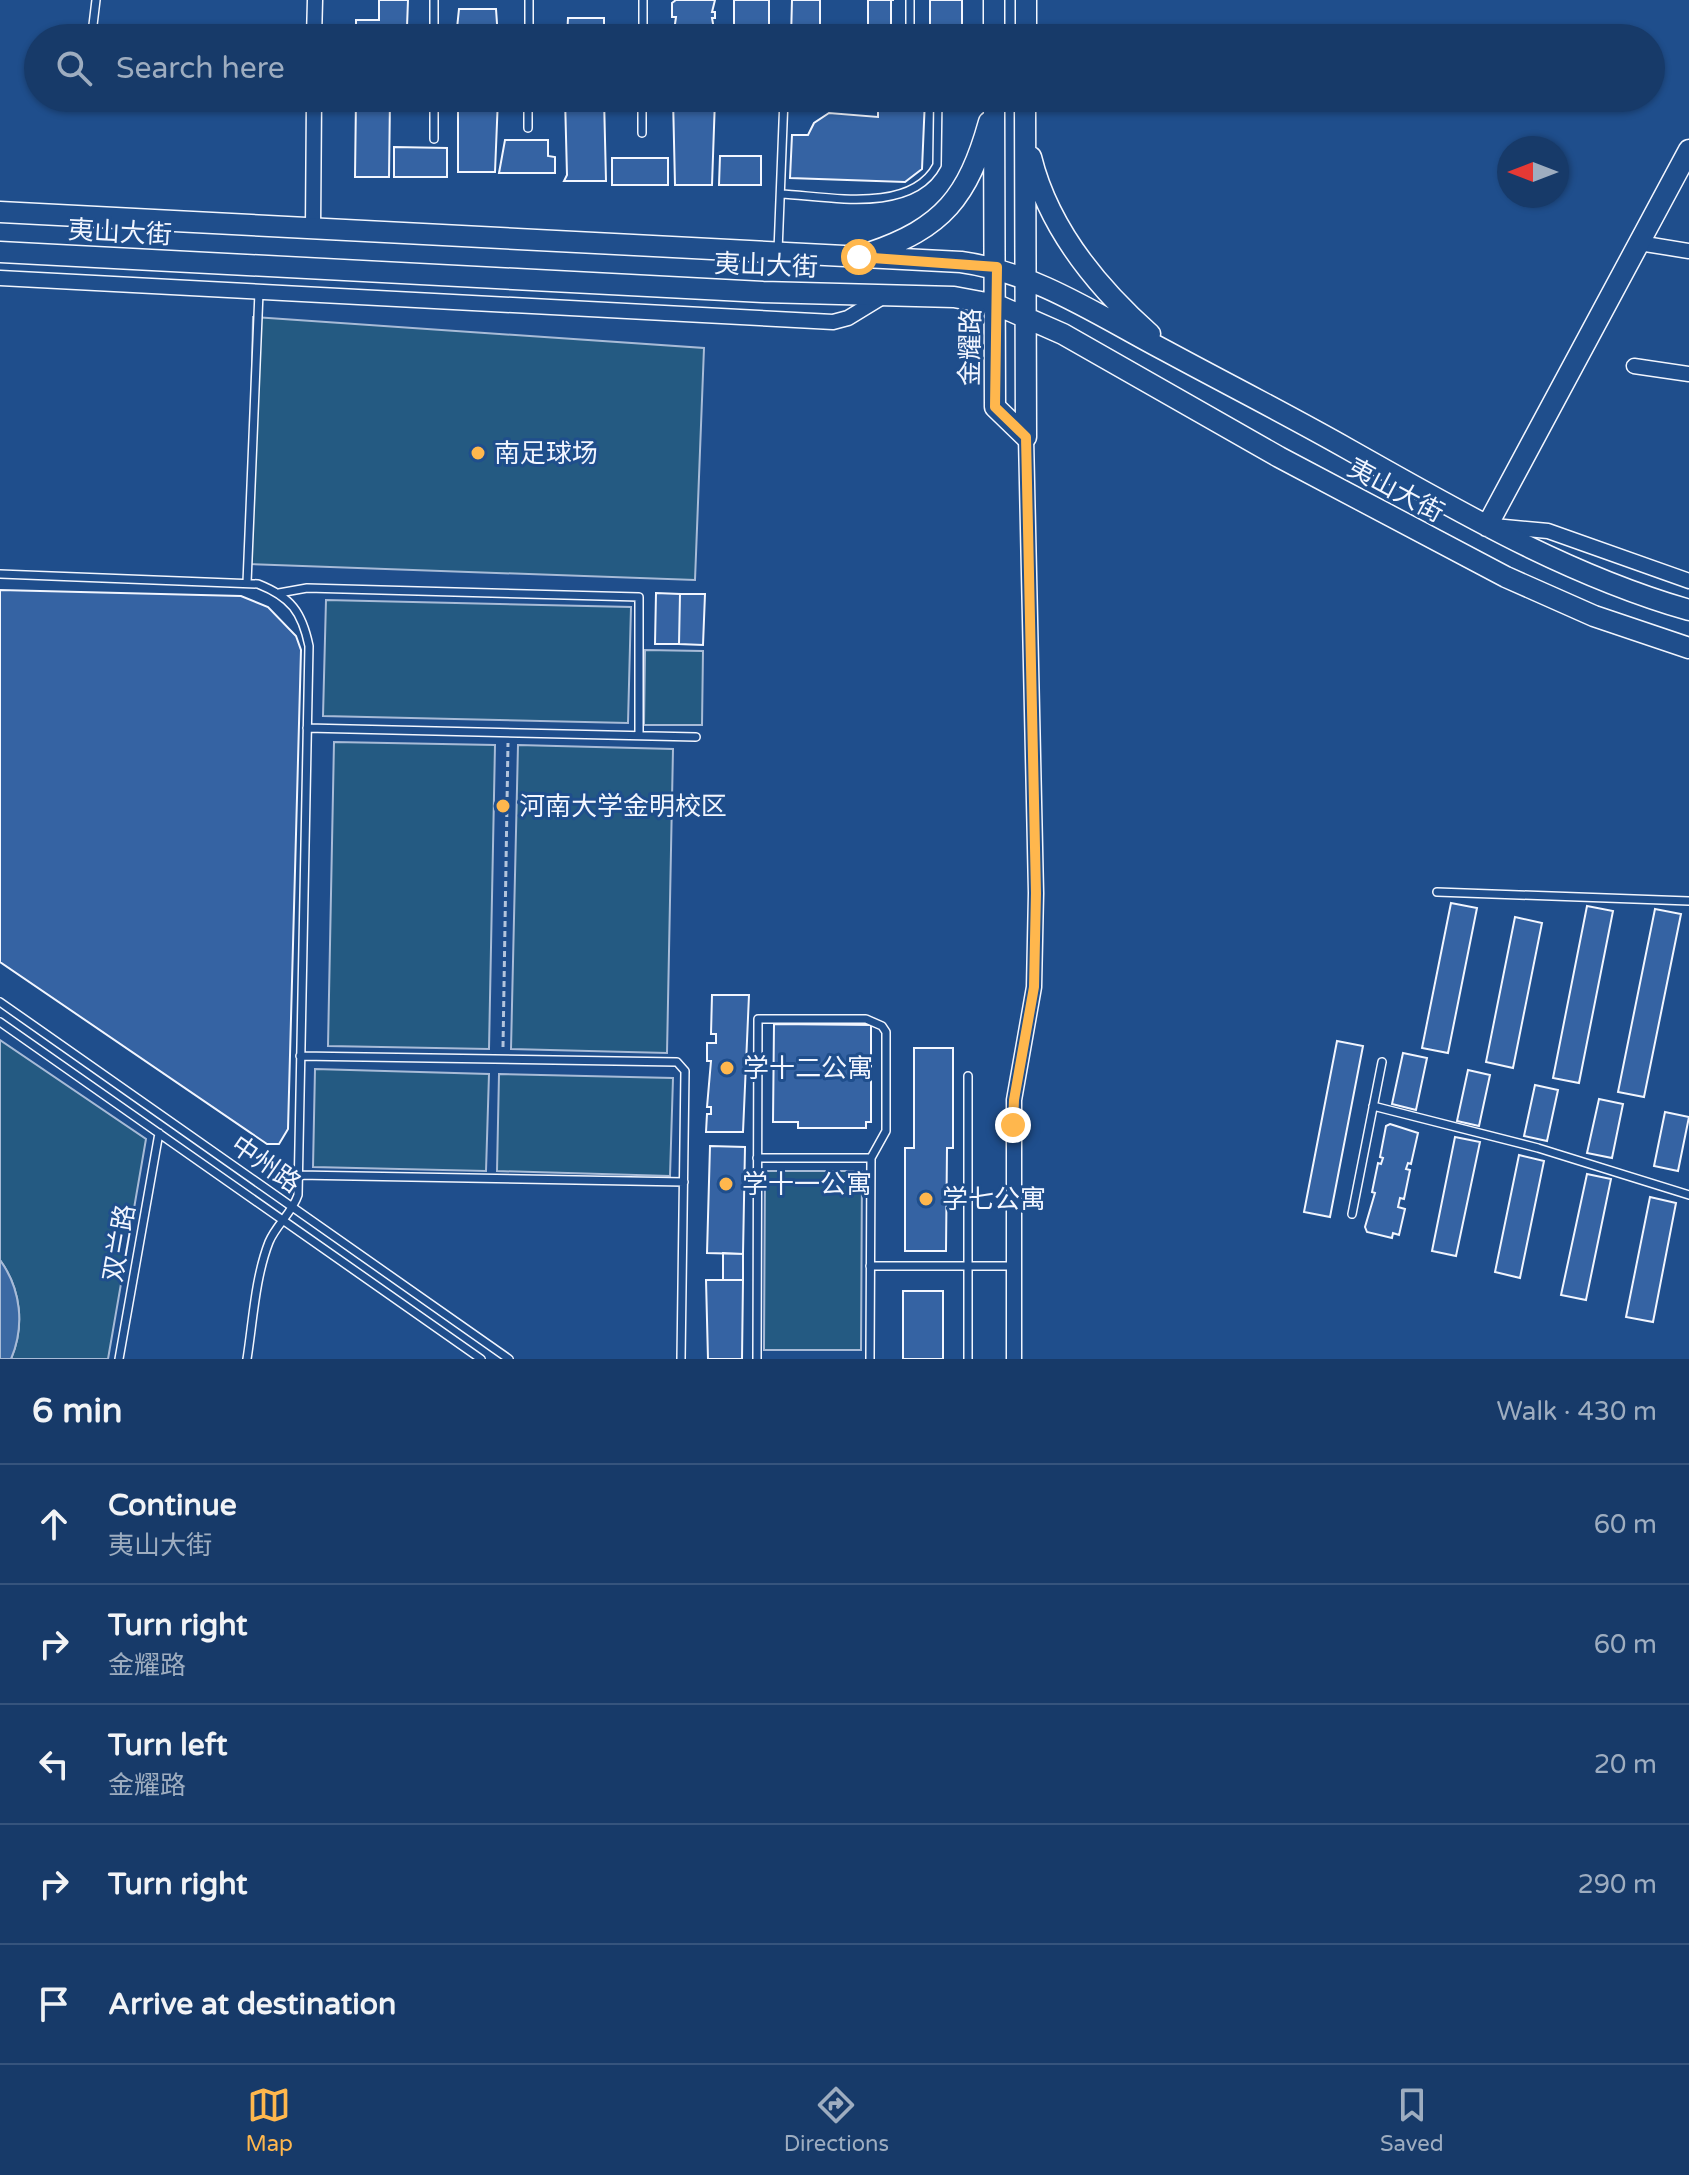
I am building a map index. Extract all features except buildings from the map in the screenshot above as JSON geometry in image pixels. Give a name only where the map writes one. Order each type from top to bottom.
[{"type":"main road","points":[[994,0],[994,24]]},
{"type":"main road","points":[[1026,0],[1026,24]]},
{"type":"main road","points":[[859,257],[906,241],[949,208],[969,176],[990,112]]},
{"type":"main road","name":"金耀路","points":[[994,112],[995,407],[1026,437]]},
{"type":"main road","points":[[1025,112],[1026,437]]},
{"type":"main road","points":[[1024,127],[1037,177],[1062,231],[1120,307],[1173,355]]},
{"type":"main road","points":[[1487,526],[1689,150]]},
{"type":"main road","name":"夷山大街","points":[[0,212],[997,267],[1173,355],[1487,526],[1565,564],[1689,610]]},
{"type":"main road","name":"夷山大街","points":[[0,252],[954,297],[997,305],[1025,315],[1293,464],[1506,577],[1594,616],[1689,648]]},
{"type":"street","points":[[314,24],[315,0]]},
{"type":"street","points":[[313,228],[314,112]]},
{"type":"street","points":[[1639,243],[1689,251]]},
{"type":"street","points":[[0,278],[833,322],[848,318],[886,295]]},
{"type":"street","points":[[1634,366],[1689,374]]},
{"type":"street","points":[[1014,1359],[1014,1100],[1034,987],[1036,893],[1026,437]]},
{"type":"street","points":[[1487,526],[1548,531],[1689,581]]},
{"type":"lane","points":[[93,24],[96,0]]},
{"type":"lane","points":[[434,0],[434,24]]},
{"type":"lane","points":[[529,0],[529,24]]},
{"type":"lane","points":[[643,0],[643,24]]},
{"type":"lane","points":[[910,0],[910,24]]},
{"type":"lane","points":[[434,112],[434,139]]},
{"type":"lane","points":[[528,112],[528,128]]},
{"type":"lane","points":[[642,112],[642,133]]},
{"type":"lane","points":[[778,253],[784,112]]},
{"type":"lane","points":[[781,194],[885,197],[903,194],[932,174],[937,165],[938,112]]},
{"type":"lane","points":[[247,583],[259,292]]},
{"type":"lane","points":[[0,574],[258,584],[292,602],[303,619],[309,646],[298,1195],[294,1208],[283,1220],[264,1257],[247,1359]]},
{"type":"lane","points":[[279,593],[307,588],[639,597],[639,735]]},
{"type":"lane","points":[[307,728],[696,737]]},
{"type":"lane","points":[[1437,892],[1689,901]]},
{"type":"lane","name":"中州路","points":[[0,1002],[509,1359]]},
{"type":"lane","points":[[757,1359],[758,1019],[866,1019],[882,1026],[886,1032],[886,1131],[871,1158],[870,1359]]},
{"type":"lane","name":"中州路","points":[[0,1022],[481,1359]]},
{"type":"lane","points":[[300,1056],[677,1062],[682,1065],[685,1071],[681,1359]]},
{"type":"lane","points":[[1352,1214],[1382,1062]]},
{"type":"lane","points":[[968,1076],[968,1359]]},
{"type":"lane","points":[[1373,1106],[1538,1148],[1689,1195]]},
{"type":"lane","name":"双兰路","points":[[119,1359],[159,1133]]},
{"type":"lane","points":[[757,1158],[871,1158]]},
{"type":"lane","points":[[298,1175],[684,1182]]},
{"type":"lane","points":[[870,1266],[1014,1266]]},
{"type":"path","points":[[503,1059],[508,732]]},
{"type":"shaded area","points":[[253,317],[704,348],[695,580],[248,564]]},
{"type":"shaded area","points":[[326,600],[631,607],[628,723],[323,716]]},
{"type":"shaded area","points":[[645,650],[703,651],[702,725],[644,725]]},
{"type":"shaded area","points":[[334,742],[495,745],[489,1049],[328,1046]]},
{"type":"shaded area","points":[[518,745],[673,749],[667,1053],[511,1049]]},
{"type":"shaded area","points":[[0,1040],[146,1139],[108,1359],[11,1359],[18,1334],[19,1308],[13,1283],[0,1260]]},
{"type":"shaded area","points":[[315,1069],[489,1074],[486,1171],[313,1167]]},
{"type":"shaded area","points":[[499,1074],[673,1078],[670,1176],[497,1171]]},
{"type":"shaded area","points":[[765,1171],[862,1171],[861,1350],[764,1350]]},
{"type":"shaded area","points":[[0,1260],[13,1283],[19,1308],[18,1334],[11,1359],[0,1359]]},
{"type":"place","name":"南足球场","points":[[478,453]]},
{"type":"place","name":"河南大学金明校区","points":[[503,806]]},
{"type":"place","name":"学十二公寓","points":[[727,1068]]},
{"type":"place","name":"学十一公寓","points":[[726,1184]]},
{"type":"place","name":"学七公寓","points":[[926,1199]]},
{"type":"route","points":[[859,257],[997,267],[995,407],[1026,437],[1036,893],[1034,987],[1014,1100],[1013,1125]]}]
